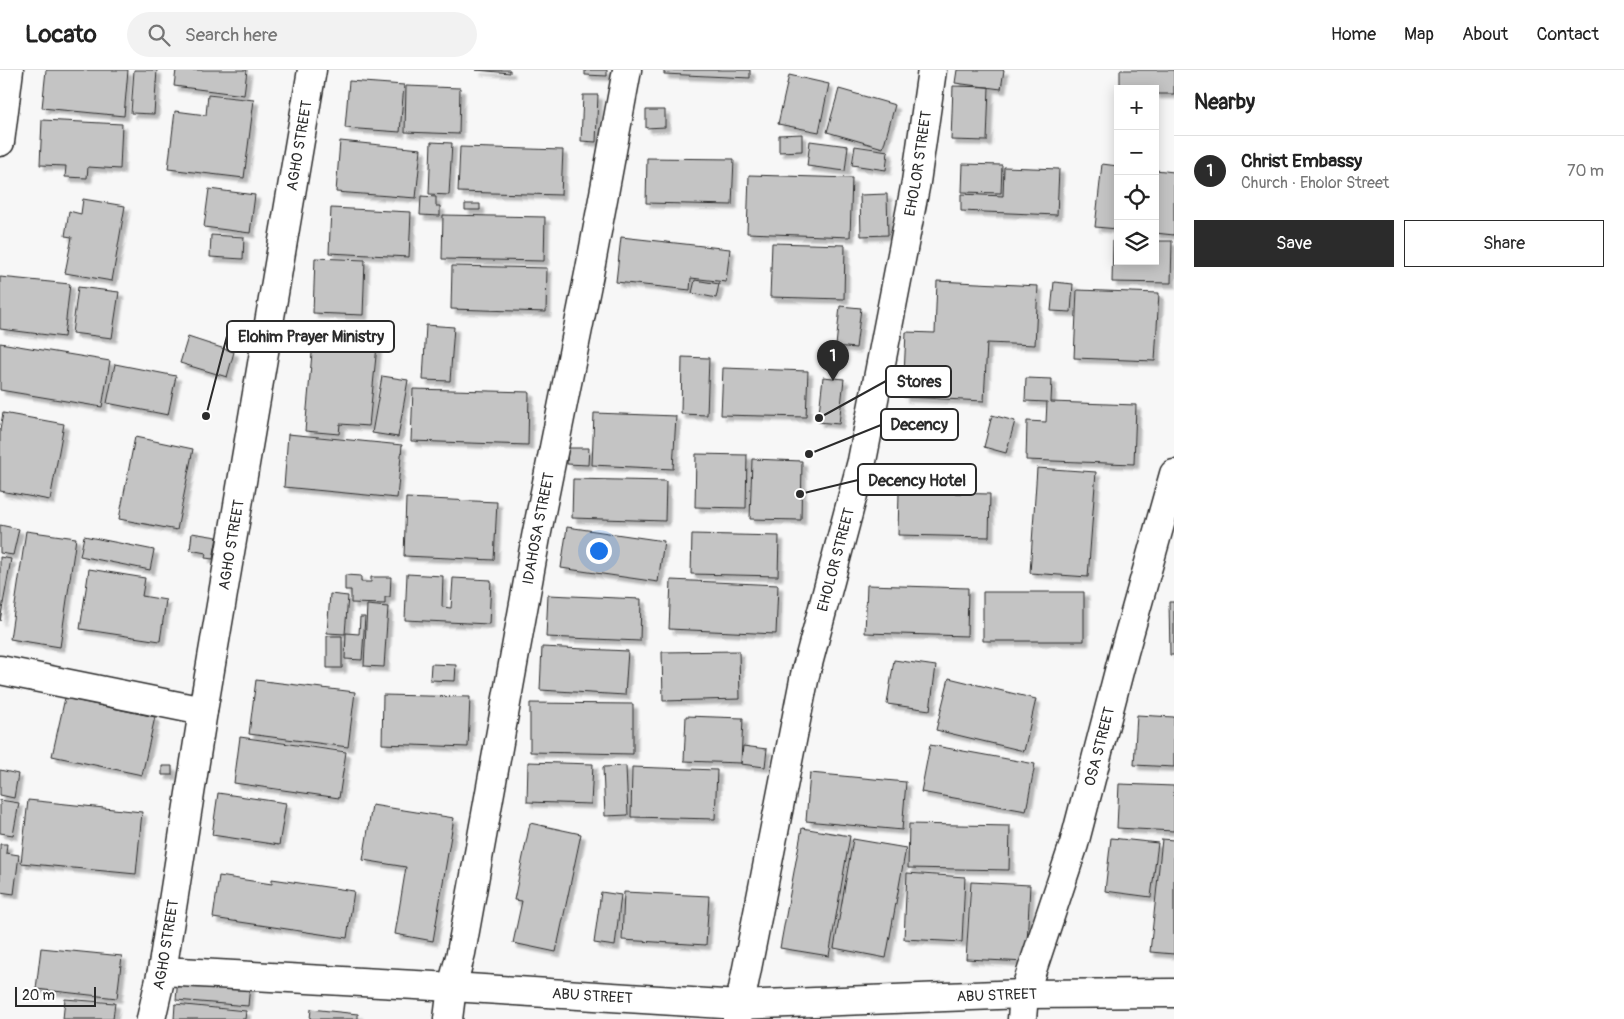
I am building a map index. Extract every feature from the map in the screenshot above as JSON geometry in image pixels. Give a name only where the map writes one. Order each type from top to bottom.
[{"type":"street","points":[[0,142],[9,70]]},
{"type":"street","name":"AGHO STREET","points":[[151,1019],[162,971],[203,711],[312,70]]},
{"type":"street","name":"IDAHOSA STREET","points":[[448,1019],[452,987],[461,953],[536,537],[590,269],[627,70]]},
{"type":"street","name":"EHOLOR STREET","points":[[738,1012],[805,675],[862,461],[916,182],[932,70]]},
{"type":"street","name":"OSA STREET","points":[[1023,1006],[1074,844],[1174,474]]},
{"type":"street","points":[[0,670],[203,711]]},
{"type":"street","name":"ABU STREET","points":[[162,971],[452,987],[738,1012],[1023,1006],[1174,993]]},
{"type":"building","points":[[46,70],[128,70],[124,116],[42,108]]},
{"type":"building","points":[[134,70],[157,70],[154,114],[131,113]]},
{"type":"building","points":[[176,70],[247,70],[244,95],[174,86]]},
{"type":"building","points":[[476,70],[510,70],[510,73]]},
{"type":"building","points":[[585,70],[607,70],[607,76],[585,75]]},
{"type":"building","points":[[664,70],[750,70],[750,78],[664,74]]},
{"type":"building","points":[[957,70],[1004,70],[1001,89],[955,83]]},
{"type":"building","points":[[1120,70],[1174,70],[1174,94],[1159,94],[1159,85],[1120,85]]},
{"type":"building","points":[[789,75],[829,84],[819,132],[778,124]]},
{"type":"building","points":[[349,81],[404,85],[400,132],[345,128]]},
{"type":"building","points":[[406,86],[460,88],[459,134],[405,132]]},
{"type":"building","points":[[953,86],[989,87],[987,141],[951,140]]},
{"type":"building","points":[[839,89],[895,105],[883,148],[827,132]]},
{"type":"building","points":[[208,95],[254,100],[244,178],[168,169],[175,111],[206,115]]},
{"type":"building","points":[[583,95],[598,95],[596,142],[581,141]]},
{"type":"building","points":[[646,110],[665,110],[665,127],[646,128]]},
{"type":"building","points":[[42,120],[122,124],[120,169],[88,167],[87,178],[65,177],[66,166],[40,165]]},
{"type":"building","points":[[802,134],[802,151],[779,152],[779,135]]},
{"type":"building","points":[[340,141],[421,149],[416,198],[336,192]]},
{"type":"building","points":[[810,141],[848,146],[845,171],[807,166]]},
{"type":"building","points":[[431,142],[452,143],[449,195],[429,194]]},
{"type":"building","points":[[855,146],[888,151],[886,170],[852,165]]},
{"type":"building","points":[[460,147],[563,150],[561,195],[458,192]]},
{"type":"building","points":[[647,158],[734,159],[732,205],[646,203]]},
{"type":"building","points":[[963,164],[1002,165],[1001,193],[962,192]]},
{"type":"building","points":[[1102,164],[1114,166],[1114,229],[1095,227]]},
{"type":"building","points":[[1004,167],[1059,169],[1057,215],[961,211],[961,194],[1003,196]]},
{"type":"building","points":[[1159,170],[1174,172],[1174,235],[1159,233]]},
{"type":"building","points":[[749,175],[852,178],[850,237],[747,233]]},
{"type":"building","points":[[209,189],[255,195],[250,233],[204,227]]},
{"type":"building","points":[[887,194],[888,235],[861,236],[860,195]]},
{"type":"building","points":[[421,196],[436,197],[436,206],[440,206],[440,216],[420,215]]},
{"type":"building","points":[[83,199],[125,206],[112,281],[65,273],[72,237],[65,236],[69,211],[81,214]]},
{"type":"building","points":[[465,204],[480,204],[480,210],[465,210]]},
{"type":"building","points":[[331,208],[411,212],[409,257],[329,253]]},
{"type":"building","points":[[443,215],[545,217],[544,261],[442,259]]},
{"type":"building","points":[[211,235],[244,237],[243,259],[210,257]]},
{"type":"building","points":[[621,237],[730,249],[726,282],[691,278],[690,290],[616,282]]},
{"type":"building","points":[[1113,240],[1114,265],[1159,265],[1159,241],[1172,241],[1171,283],[1112,282]]},
{"type":"building","points":[[772,243],[845,245],[844,299],[770,297]]},
{"type":"building","points":[[315,258],[365,260],[363,315],[313,313]]},
{"type":"building","points":[[452,266],[547,268],[546,312],[451,309]]},
{"type":"building","points":[[0,277],[70,284],[64,337],[0,329]]},
{"type":"building","points":[[695,280],[719,284],[716,298],[692,293]]},
{"type":"building","points":[[937,281],[1038,286],[1035,345],[987,343],[984,401],[903,397],[906,332],[935,333]]},
{"type":"building","points":[[1054,282],[1073,284],[1071,312],[1051,311]]},
{"type":"building","points":[[78,287],[119,292],[112,338],[72,333]]},
{"type":"building","points":[[1077,290],[1159,293],[1155,361],[1074,358]]},
{"type":"building","points":[[840,306],[861,308],[856,348],[836,346]]},
{"type":"building","points":[[426,325],[454,327],[450,381],[423,380]]},
{"type":"building","points":[[314,331],[349,334],[348,342],[377,346],[369,426],[340,424],[339,434],[305,431]]},
{"type":"building","points":[[188,337],[234,352],[227,377],[180,363]]},
{"type":"building","points":[[0,343],[110,361],[102,407],[0,390]]},
{"type":"building","points":[[682,357],[709,358],[707,415],[681,414]]},
{"type":"building","points":[[115,364],[176,376],[168,415],[107,403]]},
{"type":"building","points":[[723,368],[808,371],[806,417],[721,415]]},
{"type":"building","points":[[382,376],[408,380],[398,437],[372,433]]},
{"type":"building","points":[[823,377],[844,379],[839,424],[818,422]]},
{"type":"building","points":[[1026,378],[1052,379],[1051,402],[1136,405],[1134,464],[1026,460],[1027,421],[1046,422],[1047,402],[1025,401]]},
{"type":"building","points":[[413,389],[529,392],[528,445],[411,441]]},
{"type":"building","points":[[3,413],[64,424],[50,500],[0,491],[0,430]]},
{"type":"building","points":[[594,413],[676,416],[673,469],[592,465]]},
{"type":"building","points":[[992,415],[1015,421],[1006,453],[984,447]]},
{"type":"building","points":[[288,434],[402,445],[397,498],[284,487]]},
{"type":"building","points":[[135,437],[193,449],[177,530],[119,519]]},
{"type":"building","points":[[568,448],[589,448],[588,465],[567,464]]},
{"type":"building","points":[[696,454],[747,455],[746,508],[695,507]]},
{"type":"building","points":[[752,459],[802,461],[801,520],[750,519]]},
{"type":"building","points":[[1037,468],[1096,472],[1088,577],[1030,573]]},
{"type":"building","points":[[573,479],[666,481],[665,521],[572,518]]},
{"type":"building","points":[[899,492],[990,494],[989,537],[898,535]]},
{"type":"building","points":[[406,498],[497,502],[494,560],[404,556]]},
{"type":"building","points":[[0,525],[19,529],[13,555],[0,553]]},
{"type":"building","points":[[567,527],[664,541],[658,582],[561,568]]},
{"type":"building","points":[[26,531],[76,538],[60,647],[10,639]]},
{"type":"building","points":[[192,533],[217,537],[213,559],[205,558],[206,553],[190,550]]},
{"type":"building","points":[[692,534],[779,536],[778,576],[691,574]]},
{"type":"building","points":[[84,536],[154,550],[150,570],[80,556]]},
{"type":"building","points":[[0,557],[11,559],[0,621]]},
{"type":"building","points":[[89,569],[145,578],[142,596],[166,600],[160,641],[80,629]]},
{"type":"building","points":[[407,574],[443,576],[442,607],[451,608],[453,578],[491,580],[489,624],[405,620]]},
{"type":"building","points":[[345,575],[361,576],[361,582],[371,582],[371,577],[391,577],[390,597],[385,597],[385,604],[351,603],[351,590],[345,590]]},
{"type":"building","points":[[671,580],[778,585],[776,634],[669,629]]},
{"type":"building","points":[[867,585],[968,588],[967,636],[865,633]]},
{"type":"building","points":[[983,592],[1084,592],[1084,641],[983,641]]},
{"type":"building","points":[[330,594],[348,596],[345,634],[327,633]]},
{"type":"building","points":[[548,595],[641,599],[640,641],[546,637]]},
{"type":"building","points":[[1169,602],[1174,602],[1174,655],[1170,655]]},
{"type":"building","points":[[367,605],[388,607],[384,667],[364,666]]},
{"type":"building","points":[[360,617],[365,617],[362,660],[345,659],[346,633],[359,634]]},
{"type":"building","points":[[327,636],[342,636],[342,668],[327,668]]},
{"type":"building","points":[[542,647],[628,651],[625,695],[540,690]]},
{"type":"building","points":[[739,651],[740,699],[663,701],[662,652]]},
{"type":"building","points":[[894,660],[936,666],[930,710],[887,704]]},
{"type":"building","points":[[431,664],[456,665],[455,681],[430,680]]},
{"type":"building","points":[[949,678],[1036,699],[1024,751],[936,730]]},
{"type":"building","points":[[256,680],[355,692],[348,747],[249,734]]},
{"type":"building","points":[[383,695],[470,697],[468,747],[382,744]]},
{"type":"building","points":[[65,698],[155,717],[142,775],[52,756]]},
{"type":"building","points":[[530,703],[633,704],[633,754],[530,752]]},
{"type":"building","points":[[1137,715],[1174,717],[1174,767],[1134,765]]},
{"type":"building","points":[[686,716],[743,718],[741,763],[684,761]]},
{"type":"building","points":[[240,737],[346,752],[339,798],[234,783]]},
{"type":"building","points":[[930,745],[1035,764],[1026,811],[921,792]]},
{"type":"building","points":[[743,746],[767,749],[765,767],[741,764]]},
{"type":"building","points":[[528,762],[593,764],[591,804],[527,802]]},
{"type":"building","points":[[162,766],[172,766],[172,775],[162,775]]},
{"type":"building","points":[[626,766],[628,815],[605,816],[603,767]]},
{"type":"building","points":[[632,767],[717,770],[715,819],[631,817]]},
{"type":"building","points":[[0,770],[18,774],[14,798],[0,795]]},
{"type":"building","points":[[810,773],[906,782],[902,830],[806,821]]},
{"type":"building","points":[[1119,784],[1174,786],[1174,831],[1117,828]]},
{"type":"building","points":[[218,793],[286,803],[279,845],[212,835]]},
{"type":"building","points":[[0,800],[19,803],[13,835],[0,833]]},
{"type":"building","points":[[28,800],[142,812],[136,874],[21,863]]},
{"type":"building","points":[[372,805],[454,818],[433,941],[395,934],[406,867],[363,860]]},
{"type":"building","points":[[530,823],[581,834],[556,952],[513,943],[522,901],[514,900]]},
{"type":"building","points":[[909,824],[1010,826],[1009,870],[908,868]]},
{"type":"building","points":[[802,828],[850,836],[829,956],[780,948]]},
{"type":"building","points":[[1111,838],[1158,843],[1151,897],[1105,891]]},
{"type":"building","points":[[853,839],[906,848],[886,958],[834,948]]},
{"type":"building","points":[[1162,839],[1174,840],[1174,954],[1150,952]]},
{"type":"building","points":[[0,844],[7,844],[6,853],[19,855],[14,894],[0,892]]},
{"type":"building","points":[[907,873],[965,877],[962,942],[904,939]]},
{"type":"building","points":[[219,876],[272,884],[272,879],[354,891],[347,938],[213,918]]},
{"type":"building","points":[[971,882],[1030,885],[1026,962],[966,959]]},
{"type":"building","points":[[601,892],[621,895],[615,946],[594,943]]},
{"type":"building","points":[[624,892],[709,896],[706,945],[622,940]]},
{"type":"building","points":[[41,948],[122,956],[117,998],[36,989]]},
{"type":"building","points":[[178,978],[250,985],[248,1006],[176,1000]]},
{"type":"building","points":[[65,999],[115,1003],[113,1019],[63,1019]]},
{"type":"building","points":[[175,1004],[246,1011],[245,1019],[174,1019]]},
{"type":"building","points":[[311,1009],[358,1014],[358,1019],[310,1019]]},
{"type":"place","name":"Christ Embassy","points":[[833,381]]},
{"type":"place","name":"Elohim Prayer Ministry","points":[[206,416]]},
{"type":"place","name":"Stores","points":[[819,418]]},
{"type":"place","name":"Decency","points":[[809,454]]},
{"type":"place","name":"Decency Hotel","points":[[800,494]]}]
